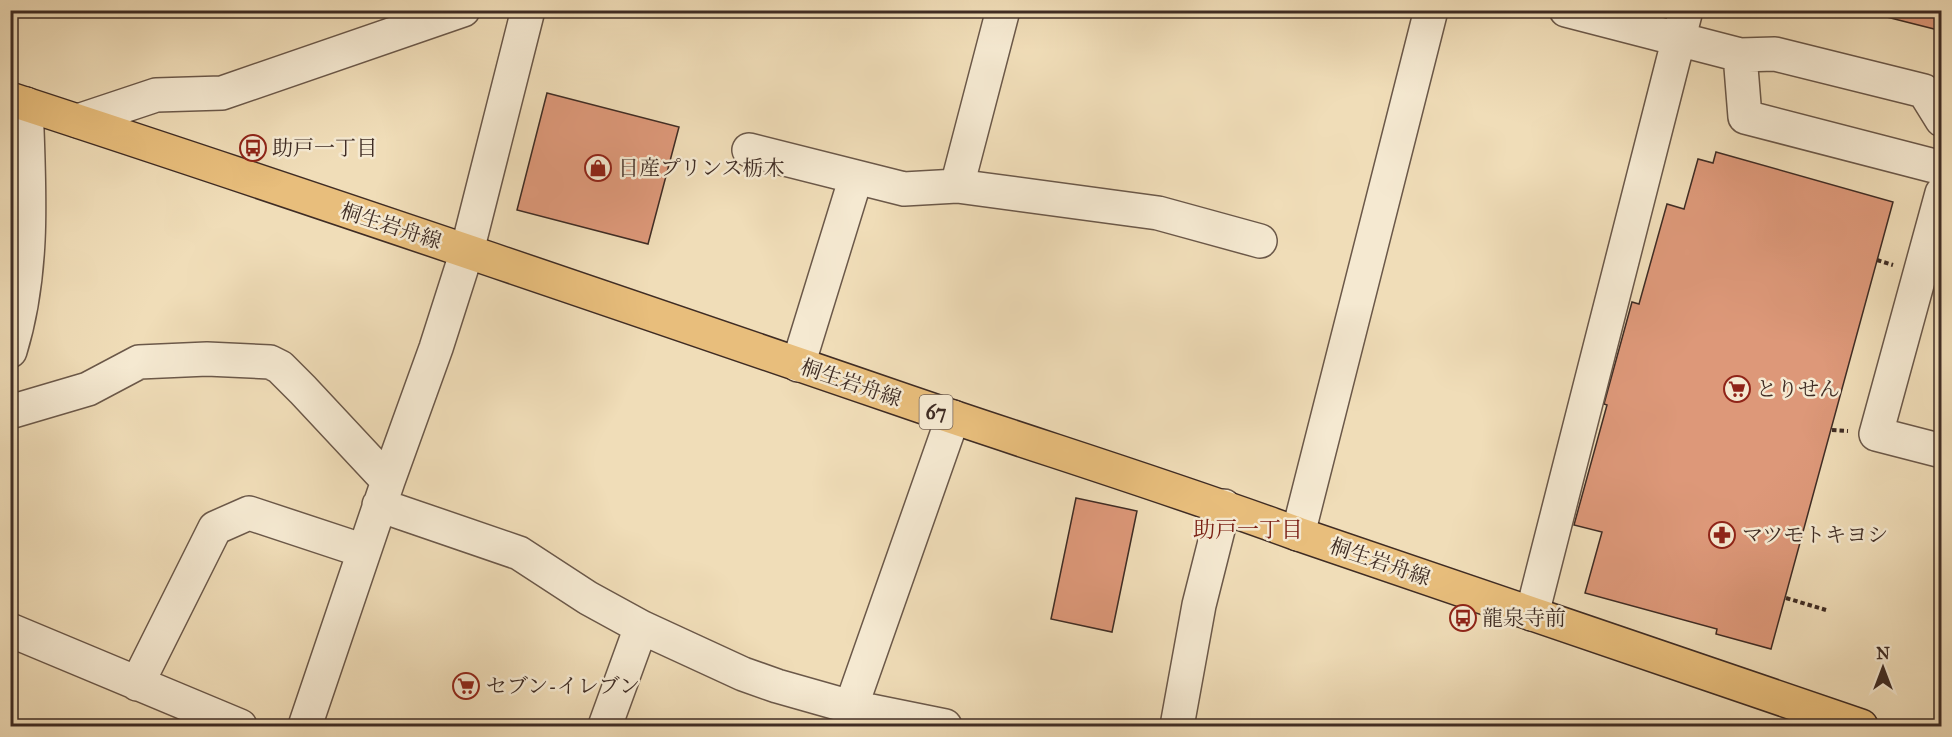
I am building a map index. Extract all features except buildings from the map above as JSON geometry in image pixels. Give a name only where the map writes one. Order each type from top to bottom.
[{"type":"main road","name":"桐生岩舟線","points":[[18,102],[466,251],[952,417],[1224,506],[1298,534],[1861,726]]},
{"type":"street","points":[[78,121],[156,95],[222,93],[463,10]]},
{"type":"street","points":[[305,726],[436,348],[466,251],[528,10]]},
{"type":"street","points":[[957,186],[1003,10]]},
{"type":"street","points":[[1298,534],[1431,10]]},
{"type":"street","points":[[1566,10],[1682,25],[1740,55],[1775,54],[1924,90],[1941,120]]},
{"type":"street","points":[[1532,614],[1682,25]]},
{"type":"street","points":[[1740,55],[1745,117],[1941,168]]},
{"type":"street","points":[[10,351],[27,275],[30,214],[18,102]]},
{"type":"street","points":[[750,150],[904,189],[957,186],[1158,213],[1260,241]]},
{"type":"street","points":[[798,365],[856,177]]},
{"type":"street","points":[[1941,193],[1876,434],[1941,451]]},
{"type":"street","points":[[10,412],[88,389],[139,362],[207,359],[270,362],[280,367],[303,390],[384,493],[519,553],[588,597],[641,627],[743,674],[851,707],[932,725]]},
{"type":"street","points":[[851,707],[952,417]]},
{"type":"street","points":[[1177,726],[1200,605],[1224,506]]},
{"type":"street","points":[[137,684],[215,528],[249,513],[364,551]]},
{"type":"street","points":[[605,726],[641,627]]},
{"type":"street","points":[[10,630],[240,726]]},
{"type":"path","points":[[1786,598],[1826,610]]},
{"type":"place","name":"助戸一丁目","points":[[253,148]]},
{"type":"place","name":"日産プリンス栃木","points":[[598,168]]},
{"type":"place","name":"とりせん","points":[[1737,389]]},
{"type":"place","name":"マツモトキヨシ","points":[[1722,535]]},
{"type":"place","name":"龍泉寺前","points":[[1463,618]]},
{"type":"place","name":"セブン-イレブン","points":[[466,686]]},
{"type":"district","name":"助戸一丁目","points":[[1248,529]]}]
